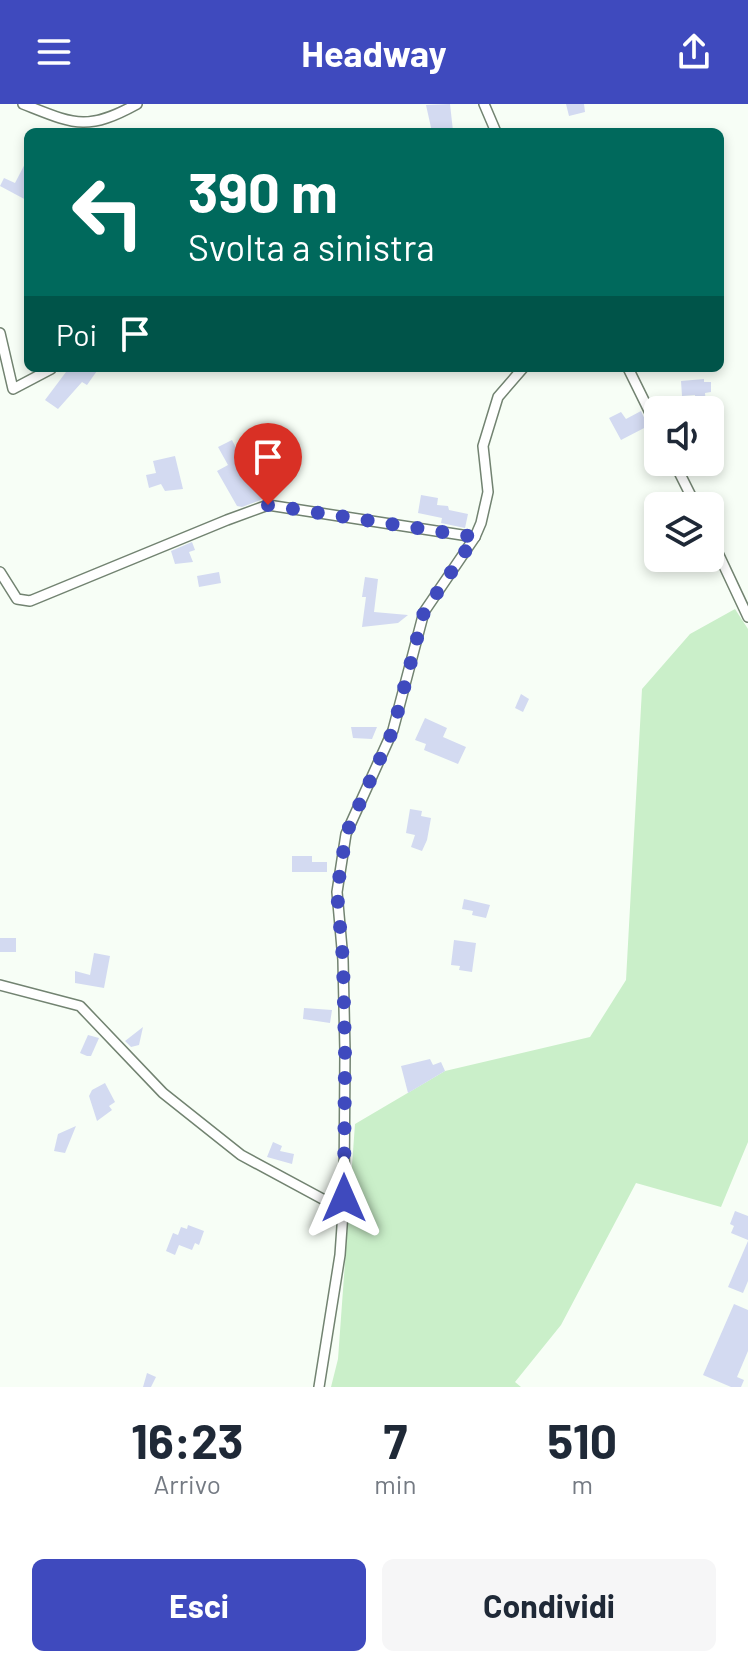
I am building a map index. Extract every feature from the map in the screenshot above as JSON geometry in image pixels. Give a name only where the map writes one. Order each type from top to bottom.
[{"type":"street","points":[[23,104],[73,124],[110,119],[137,104]]},
{"type":"street","points":[[484,104],[494,128]]},
{"type":"street","points":[[0,333],[13,389],[45,372]]},
{"type":"street","points":[[319,1387],[340,1255],[343,1210],[345,1052],[343,960],[337,892],[346,834],[393,730],[424,612],[475,537],[488,492],[483,446],[498,397],[520,372]]},
{"type":"street","points":[[630,372],[644,401]]},
{"type":"street","points":[[0,572],[17,599],[30,601],[268,505],[475,537]]},
{"type":"street","points":[[724,566],[748,617]]},
{"type":"street","points":[[0,985],[80,1006],[163,1093],[241,1155],[343,1210]]},
{"type":"green space","points":[[735,609],[748,629],[748,1142],[721,1207],[636,1183],[561,1325],[515,1382],[521,1387],[331,1387],[338,1359],[355,1124],[445,1071],[590,1037],[626,980],[642,689],[690,634]]},
{"type":"building","points":[[450,104],[453,128],[431,128],[426,105]]},
{"type":"building","points":[[566,104],[584,104],[585,112],[569,116]]},
{"type":"building","points":[[24,166],[24,199],[0,186],[4,178],[15,183]]},
{"type":"building","points":[[66,372],[96,372],[87,385],[82,382],[58,409],[45,400]]},
{"type":"building","points":[[704,379],[704,382],[711,382],[711,392],[705,393],[705,396],[682,396],[681,381]]},
{"type":"building","points":[[641,411],[644,428],[621,440],[609,418],[621,412],[626,419]]},
{"type":"building","points":[[232,440],[254,483],[262,486],[264,494],[263,499],[242,507],[237,506],[217,471],[228,465],[218,447]]},
{"type":"building","points":[[175,456],[183,489],[165,491],[161,484],[149,488],[146,475],[156,473],[153,461]]},
{"type":"building","points":[[421,495],[438,498],[437,505],[468,514],[465,528],[441,523],[442,518],[418,513]]},
{"type":"building","points":[[192,542],[195,550],[189,552],[193,562],[175,564],[171,551]]},
{"type":"building","points":[[219,572],[221,583],[199,587],[197,576]]},
{"type":"building","points":[[365,577],[378,579],[374,612],[408,615],[398,623],[362,627]]},
{"type":"building","points":[[521,694],[529,699],[523,712],[515,708]]},
{"type":"building","points":[[425,718],[447,728],[443,737],[466,747],[458,764],[424,750],[426,744],[415,740]]},
{"type":"building","points":[[351,727],[377,727],[372,739],[353,738]]},
{"type":"building","points":[[410,809],[422,811],[421,816],[431,818],[422,851],[411,847],[415,835],[406,833]]},
{"type":"building","points":[[292,856],[312,856],[312,862],[327,862],[327,872],[292,872]]},
{"type":"building","points":[[464,899],[490,905],[486,918],[462,909]]},
{"type":"building","points":[[0,938],[16,938],[16,952],[0,952]]},
{"type":"building","points":[[454,940],[476,943],[472,972],[451,965]]},
{"type":"building","points":[[94,953],[110,956],[104,988],[75,983],[75,971],[90,975]]},
{"type":"building","points":[[304,1008],[332,1010],[330,1023],[303,1019]]},
{"type":"building","points":[[143,1027],[139,1045],[131,1047],[125,1041]]},
{"type":"building","points":[[88,1035],[99,1038],[91,1056],[80,1053]]},
{"type":"building","points":[[430,1059],[433,1065],[441,1062],[445,1071],[408,1093],[401,1066]]},
{"type":"building","points":[[105,1083],[115,1102],[109,1106],[112,1110],[97,1121],[89,1096],[92,1090]]},
{"type":"building","points":[[76,1126],[65,1153],[54,1151],[58,1134]]},
{"type":"building","points":[[273,1142],[282,1146],[280,1151],[294,1154],[292,1164],[267,1157]]},
{"type":"building","points":[[735,1211],[748,1216],[748,1240],[731,1233],[734,1226],[730,1224]]},
{"type":"building","points":[[188,1225],[204,1231],[199,1245],[195,1243],[192,1250],[179,1245],[175,1255],[166,1251],[173,1233],[178,1235],[181,1227],[187,1229]]},
{"type":"building","points":[[748,1241],[748,1281],[743,1293],[728,1287]]},
{"type":"building","points":[[734,1304],[748,1310],[748,1351],[737,1377],[744,1380],[741,1387],[731,1387],[703,1375]]},
{"type":"building","points":[[147,1373],[156,1377],[151,1387],[143,1387]]},
{"type":"route","points":[[268,505],[475,537],[424,612],[393,730],[346,834],[337,892],[343,960],[344,1198]]}]
